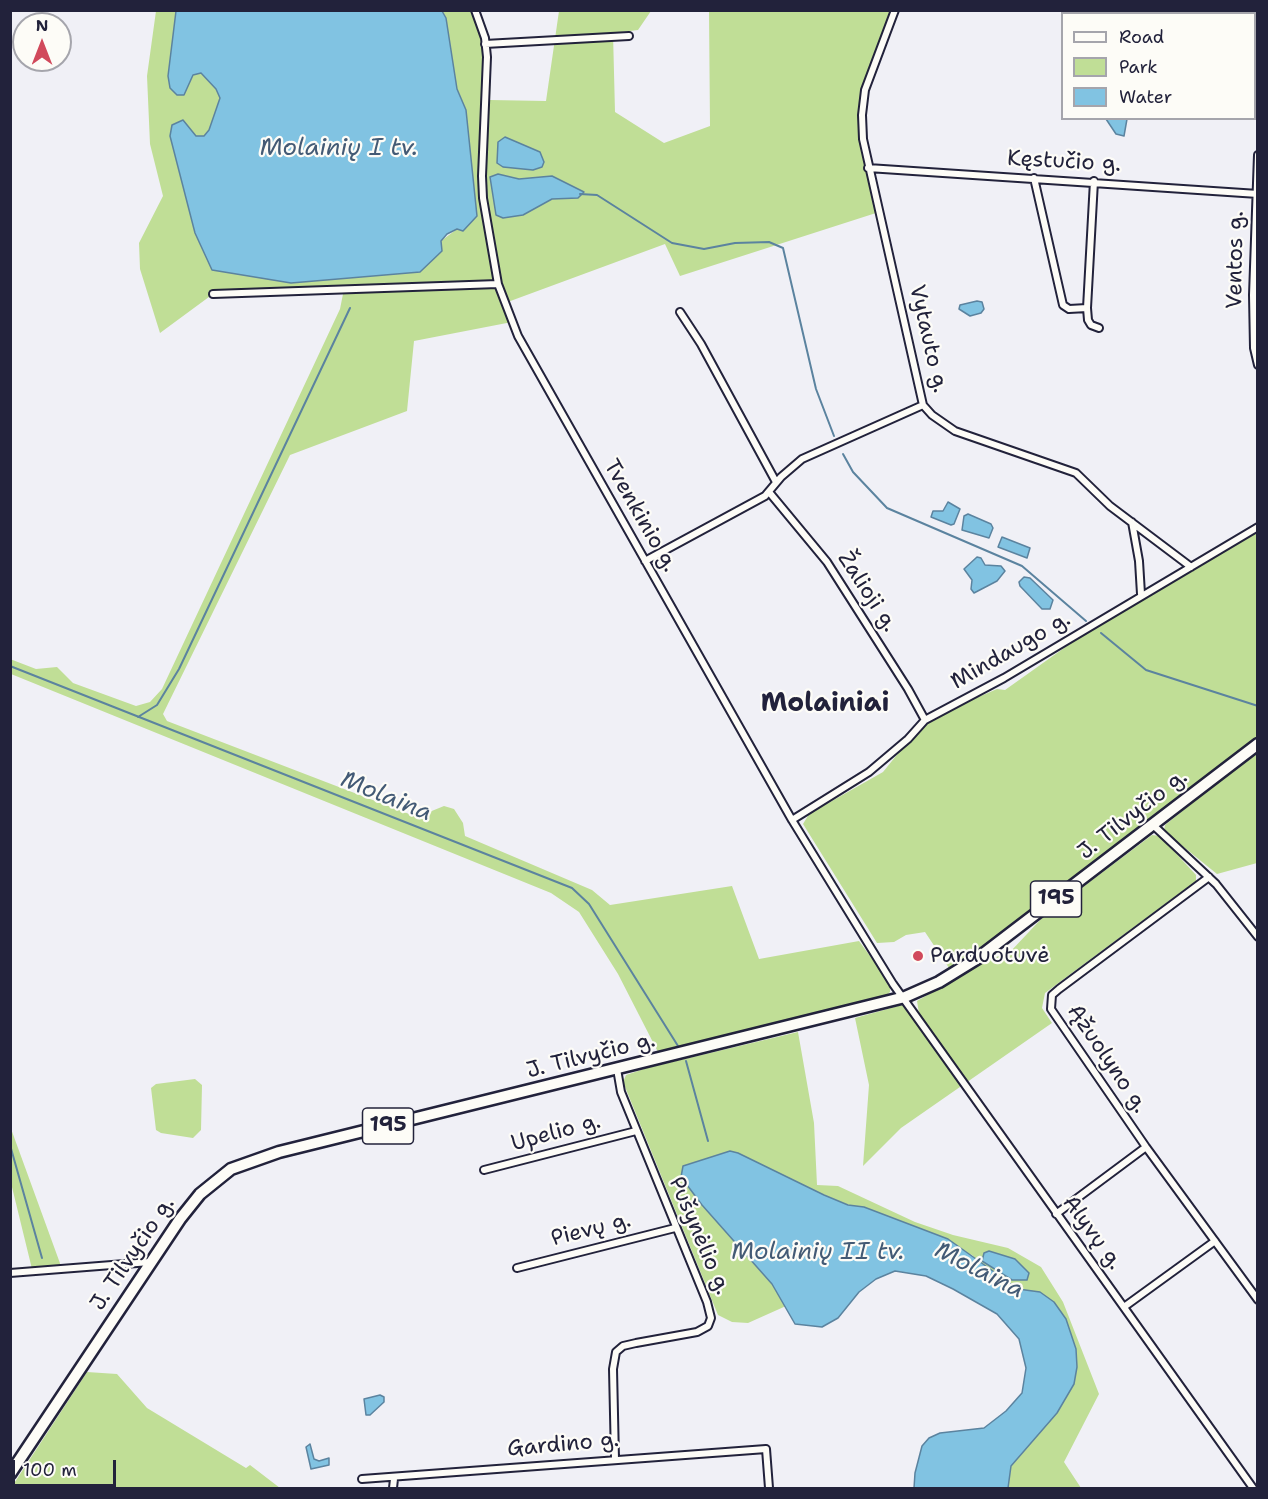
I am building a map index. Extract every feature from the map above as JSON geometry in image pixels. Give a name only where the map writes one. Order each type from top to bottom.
[{"type":"main road","name":"J. Tilvyčio g.","points":[[10,1474],[151,1262],[200,1194],[231,1170],[256,1158],[904,997],[939,982],[978,958],[1257,744]]},
{"type":"street","name":"Tvenkinio g.","points":[[476,10],[485,44],[482,176],[498,284],[518,336],[792,820],[893,984],[904,997]]},
{"type":"street","name":"Vytauto g.","points":[[895,10],[865,90],[862,115],[868,168],[923,405],[932,415],[955,431],[1076,473],[1132,522],[1191,567]]},
{"type":"street","points":[[485,44],[629,36]]},
{"type":"street","name":"Ventos g.","points":[[1257,154],[1252,295],[1257,365]]},
{"type":"street","name":"Kęstučio g.","points":[[868,168],[1256,193]]},
{"type":"street","points":[[1034,178],[1063,305],[1069,309],[1087,308]]},
{"type":"street","points":[[1094,182],[1087,308],[1091,325],[1100,328]]},
{"type":"street","points":[[213,294],[498,284]]},
{"type":"street","points":[[680,312],[776,482]]},
{"type":"street","points":[[645,561],[765,496],[776,482],[802,459],[923,405]]},
{"type":"street","name":"Žalioji g.","points":[[769,492],[826,562],[908,689],[925,720]]},
{"type":"street","points":[[1132,522],[1139,561],[1141,594]]},
{"type":"street","name":"Mindaugo g.","points":[[792,820],[869,772],[908,739],[925,720],[1004,678],[1141,594],[1257,527]]},
{"type":"street","points":[[1153,825],[1209,877],[1257,937]]},
{"type":"street","name":"Ąžuolyno g.","points":[[1209,877],[1059,988],[1050,1002],[1057,1019],[1257,1300]]},
{"type":"street","name":"Alyvų g.","points":[[904,997],[1056,1214],[1253,1488]]},
{"type":"street","name":"Pušynėlio g.","points":[[615,1459],[613,1368],[616,1352],[623,1346],[697,1332],[710,1322],[707,1302],[636,1131],[621,1092],[617,1070]]},
{"type":"street","name":"Upelio g.","points":[[484,1170],[636,1131]]},
{"type":"street","points":[[1056,1214],[1146,1147]]},
{"type":"street","name":"Pievų g.","points":[[517,1268],[675,1228]]},
{"type":"street","points":[[1124,1307],[1215,1241]]},
{"type":"street","points":[[10,1273],[151,1262]]},
{"type":"street","name":"Gardino g.","points":[[362,1479],[394,1479],[615,1459],[766,1449],[769,1488]]},
{"type":"street","points":[[393,1488],[394,1479]]},
{"type":"green space","points":[[156,11],[176,11],[168,76],[201,73],[216,89],[220,98],[209,130],[204,136],[170,136],[195,233],[291,283],[420,272],[441,241],[457,229],[466,110],[457,89],[446,18],[442,11],[475,11],[481,20],[482,18],[491,49],[490,100],[546,101],[559,11],[651,11],[893,11],[862,94],[862,146],[876,213],[680,276],[665,244],[505,303],[512,322],[414,341],[407,411],[290,455],[163,714],[167,721],[417,817],[444,806],[454,809],[463,823],[465,836],[592,890],[610,905],[732,886],[759,959],[859,941],[890,983],[890,992],[884,998],[659,1054],[618,974],[579,912],[551,893],[11,674],[10,659],[36,669],[57,667],[73,683],[136,706],[150,702],[162,689],[340,309],[344,289],[213,294],[160,333],[140,269],[139,243],[163,196],[150,144],[147,76]],"holes":[[[651,11],[709,12],[710,126],[664,143],[615,112],[613,33],[638,30]]]},
{"type":"green space","points":[[1257,532],[1257,737],[951,971],[925,932],[906,935],[894,942],[877,943],[803,824],[809,814],[883,772],[925,720],[997,689],[1005,690],[1088,631]]},
{"type":"green space","points":[[1257,751],[1257,863],[1217,874],[1164,831],[1165,825]]},
{"type":"green space","points":[[1152,835],[1160,836],[1196,875],[1196,881],[1045,993],[1042,1008],[1052,1023],[901,1128],[863,1166],[869,1085],[855,1018],[902,1005],[910,1011],[956,1072],[919,1013],[917,1001],[988,960],[1010,952],[1043,917]]},
{"type":"green space","points":[[798,1032],[814,1123],[817,1185],[838,1186],[915,1222],[953,1235],[1008,1248],[1041,1267],[1063,1302],[1099,1394],[1064,1462],[1081,1488],[1008,1488],[1011,1466],[1057,1413],[1074,1384],[1077,1367],[1040,1292],[1018,1289],[981,1265],[972,1255],[824,1195],[730,1151],[683,1166],[681,1177],[702,1205],[772,1284],[786,1306],[748,1323],[732,1322],[718,1315],[623,1082],[626,1075],[647,1068]]},
{"type":"green space","points":[[195,1079],[202,1085],[201,1130],[193,1138],[161,1133],[156,1130],[151,1088],[156,1084]]},
{"type":"green space","points":[[10,1126],[61,1266],[32,1269],[11,1183]]},
{"type":"green space","points":[[87,1372],[117,1374],[147,1408],[246,1468],[250,1465],[280,1488],[11,1488]]},
{"type":"water","name":"Molainių I tv.","points":[[176,11],[442,11],[446,18],[457,89],[466,110],[477,216],[463,231],[457,229],[447,234],[441,241],[442,251],[420,272],[291,283],[212,270],[195,233],[170,136],[172,125],[183,120],[196,136],[204,136],[209,130],[220,98],[216,89],[201,73],[193,75],[184,95],[177,95],[170,88],[168,76]]},
{"type":"water","points":[[1107,120],[1127,120],[1124,136],[1116,134]]},
{"type":"water","points":[[505,137],[540,152],[544,162],[542,167],[533,170],[503,167],[497,163],[498,142]]},
{"type":"water","points":[[498,174],[519,179],[552,176],[584,192],[578,198],[552,199],[523,215],[503,218],[496,215],[490,177]]},
{"type":"water","points":[[982,302],[984,309],[981,313],[970,316],[959,309],[960,305]]},
{"type":"water","points":[[948,502],[960,509],[954,524],[951,525],[931,517],[933,511],[943,511]]},
{"type":"water","points":[[968,514],[991,524],[993,528],[989,538],[962,530],[964,516]]},
{"type":"water","points":[[1002,537],[1030,548],[1027,558],[998,547]]},
{"type":"water","points":[[977,557],[981,558],[985,565],[1001,566],[1005,571],[997,581],[974,593],[971,589],[972,580],[964,569]]},
{"type":"water","points":[[1024,577],[1030,578],[1053,600],[1050,609],[1042,609],[1020,586],[1019,582]]},
{"type":"water","name":"Molainių II tv.","points":[[730,1151],[848,1205],[864,1207],[948,1239],[1018,1289],[1040,1292],[1054,1302],[1066,1319],[1076,1349],[1077,1367],[1074,1384],[1057,1413],[1011,1466],[1008,1488],[914,1488],[915,1473],[922,1446],[929,1438],[940,1433],[984,1428],[1006,1411],[1022,1393],[1026,1368],[1019,1339],[997,1314],[953,1289],[926,1276],[895,1271],[876,1279],[859,1292],[838,1318],[822,1327],[795,1324],[772,1284],[702,1205],[681,1177],[683,1166]]},
{"type":"water","points":[[989,1251],[1015,1259],[1029,1273],[1027,1280],[1012,1280],[982,1261],[984,1253]]},
{"type":"water","points":[[380,1395],[384,1397],[384,1402],[370,1415],[366,1415],[364,1399]]},
{"type":"water","points":[[310,1444],[314,1459],[319,1461],[329,1458],[329,1465],[311,1469],[306,1447]]},
{"type":"waterway","points":[[580,194],[597,195],[672,243],[704,249],[735,243],[769,242],[783,248],[816,389],[834,436]]},
{"type":"waterway","points":[[138,717],[157,705],[179,669],[350,308]]},
{"type":"waterway","points":[[843,454],[853,472],[887,508],[1022,566],[1086,621]]},
{"type":"waterway","points":[[1101,633],[1146,670],[1258,706]]},
{"type":"waterway","name":"Molaina","points":[[10,666],[572,888],[589,904],[678,1046]]},
{"type":"waterway","name":"Molaina","points":[[686,1061],[708,1141]]},
{"type":"waterway","points":[[10,1145],[42,1258]]},
{"type":"place","name":"Parduotuvė","points":[[918,956]]},
{"type":"district","name":"Molainiai","points":[[825,704]]}]
